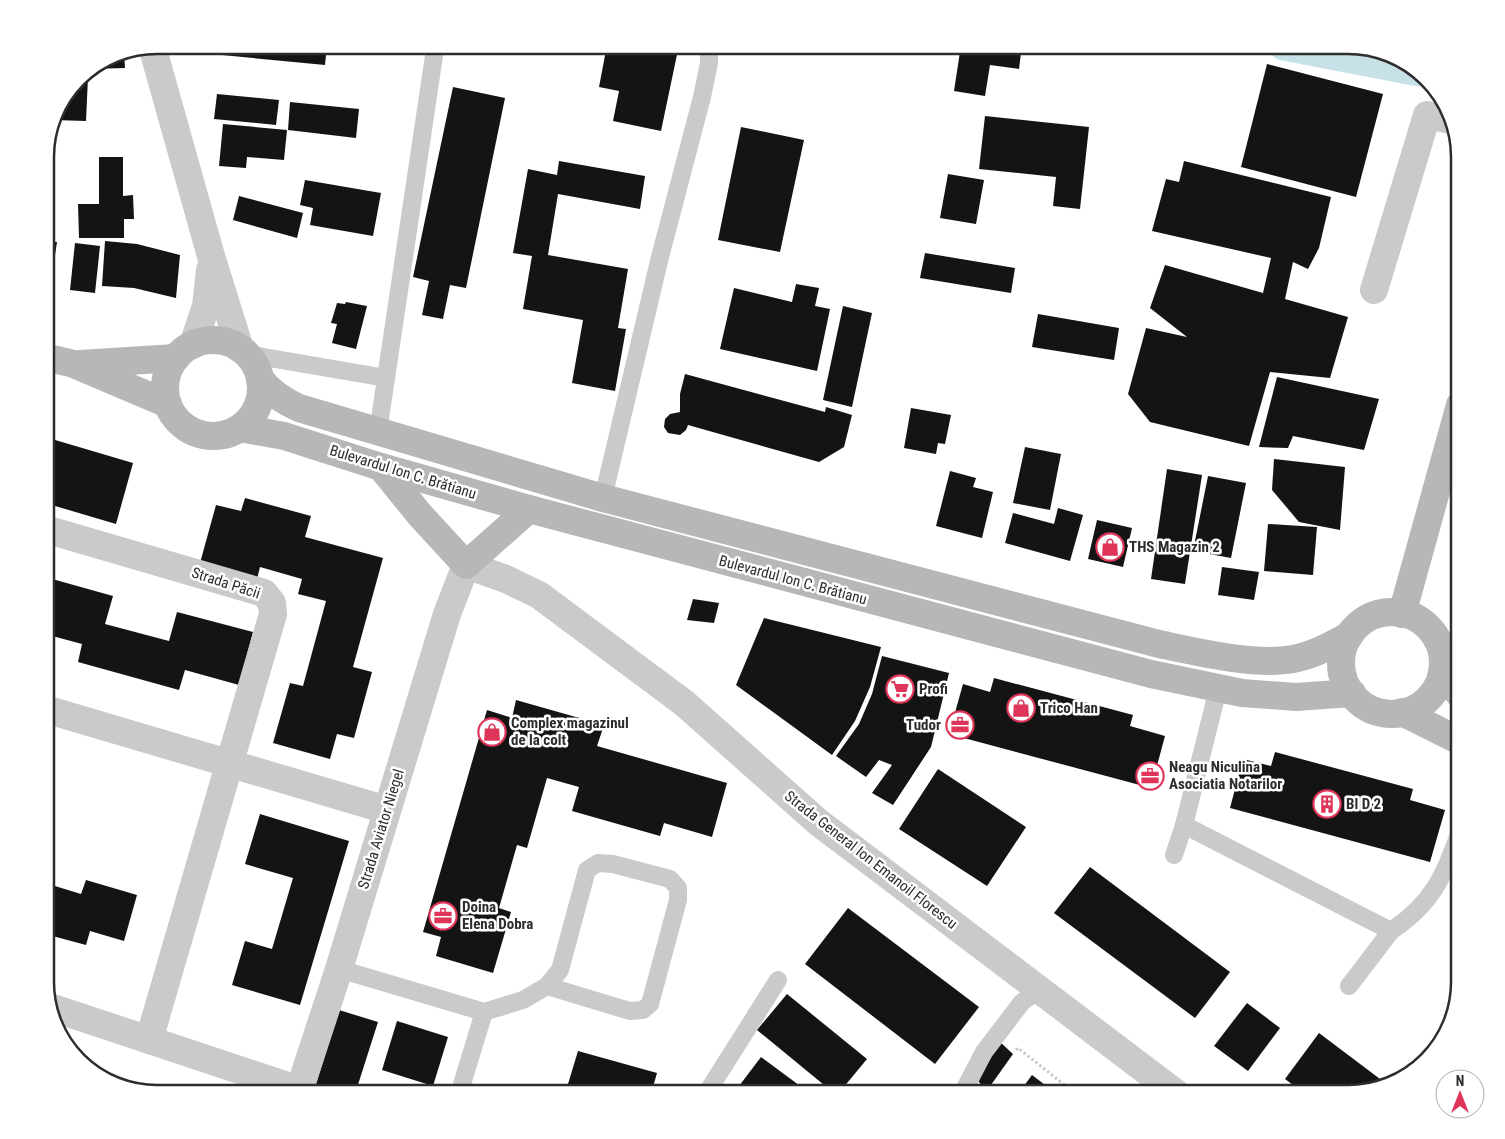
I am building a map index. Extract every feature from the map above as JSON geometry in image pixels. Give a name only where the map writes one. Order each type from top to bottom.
[{"type":"main road","points":[[74,364],[185,351],[207,341],[230,344],[243,352],[255,366],[260,380],[260,398],[256,408],[252,416],[240,428],[228,434],[218,436],[197,434],[187,429],[177,419],[168,404],[165,388],[170,368],[185,351]]},
{"type":"main road","points":[[54,359],[74,364],[168,404]]},
{"type":"main road","name":"Bulevardul Ion C. Brătianu","points":[[260,380],[286,402],[312,412],[603,498],[1040,614],[1193,651],[1274,661],[1294,659],[1328,648],[1350,635]]},
{"type":"main road","name":"Bulevardul Ion C. Brătianu","points":[[240,428],[284,436],[529,509],[1122,667],[1242,693],[1296,697],[1352,693]]},
{"type":"main road","points":[[1402,614],[1451,437]]},
{"type":"main road","points":[[381,466],[420,515],[466,565],[529,509]]},
{"type":"main road","points":[[1385,613],[1402,614],[1420,620],[1436,637],[1443,655],[1442,674],[1434,692],[1423,703],[1413,709],[1391,713],[1376,711],[1363,704],[1352,693],[1344,677],[1342,662],[1344,646],[1350,635],[1362,622],[1373,616],[1385,613]]},
{"type":"main road","points":[[1442,674],[1451,684]]},
{"type":"main road","points":[[1402,712],[1451,737]]},
{"type":"street","points":[[154,54],[211,256],[243,352]]},
{"type":"street","points":[[1374,290],[1427,115],[1444,118]]},
{"type":"street","points":[[185,351],[206,306],[211,256]]},
{"type":"street","name":"Strada Păcii","points":[[54,532],[264,593],[272,603],[273,614],[230,764]]},
{"type":"street","name":"Strada Aviator Niegel","points":[[301,1085],[339,969],[447,614],[466,565]]},
{"type":"street","name":"Strada General Ion Emanoil Florescu","points":[[466,565],[539,595],[562,612],[684,703],[818,822],[1165,1085]]},
{"type":"street","points":[[54,712],[387,810]]},
{"type":"street","points":[[149,1040],[230,764]]},
{"type":"street","points":[[57,1009],[279,1085]]},
{"type":"street","points":[[65,1029],[82,1018]]},
{"type":"lane","points":[[378,432],[434,54]]},
{"type":"lane","points":[[603,498],[658,266],[702,97],[709,54]]},
{"type":"lane","points":[[243,352],[386,378]]},
{"type":"lane","points":[[1174,855],[1184,825],[1218,689]]},
{"type":"lane","points":[[1184,825],[1391,931]]},
{"type":"lane","points":[[1349,986],[1391,931],[1409,919],[1427,901],[1445,872],[1451,856]]},
{"type":"lane","points":[[339,969],[484,1012],[523,1000],[547,986],[560,970],[587,870],[598,863],[613,864],[670,879],[678,888],[678,900],[650,1004],[643,1010],[630,1011],[547,986]]},
{"type":"lane","points":[[712,1085],[778,980]]},
{"type":"lane","points":[[967,1085],[984,1052],[1022,1002],[1039,990]]},
{"type":"lane","points":[[462,1085],[484,1012]]},
{"type":"path","points":[[1018,1048],[1065,1085]]},
{"type":"building","points":[[211,54],[326,54],[325,65]]},
{"type":"building","points":[[605,54],[677,54],[661,131],[613,121],[619,91],[599,87]]},
{"type":"building","points":[[960,54],[1021,54],[1019,69],[990,65],[985,96],[954,91]]},
{"type":"building","points":[[124,59],[125,68],[104,69]]},
{"type":"building","points":[[1267,64],[1383,94],[1356,197],[1241,167]]},
{"type":"building","points":[[88,80],[86,121],[61,120],[64,111],[75,94]]},
{"type":"building","points":[[453,87],[505,98],[466,288],[450,285],[443,319],[422,315],[429,281],[413,277]]},
{"type":"building","points":[[217,94],[279,100],[276,125],[214,119]]},
{"type":"building","points":[[290,102],[359,109],[356,138],[288,130]]},
{"type":"building","points":[[985,116],[1089,127],[1080,209],[1053,206],[1056,177],[979,169]]},
{"type":"building","points":[[223,124],[287,130],[284,160],[247,157],[246,168],[219,166]]},
{"type":"building","points":[[741,127],[804,140],[780,252],[718,240]]},
{"type":"building","points":[[99,157],[123,157],[123,196],[133,195],[134,219],[124,219],[124,238],[79,238],[78,204],[99,204]]},
{"type":"building","points":[[559,161],[645,176],[640,209],[558,194],[548,255],[628,269],[618,328],[626,329],[615,391],[572,383],[583,320],[523,309],[532,256],[513,253],[528,169],[557,175]]},
{"type":"building","points":[[1184,161],[1331,197],[1319,248],[1308,269],[1293,262],[1285,299],[1348,317],[1330,378],[1270,372],[1249,446],[1150,422],[1128,394],[1146,328],[1187,337],[1150,308],[1165,265],[1263,293],[1271,258],[1152,231],[1166,179],[1179,182]]},
{"type":"building","points":[[948,174],[984,180],[976,224],[940,218]]},
{"type":"building","points":[[305,180],[381,193],[373,236],[310,225],[313,208],[300,205]]},
{"type":"building","points":[[239,196],[303,213],[297,238],[233,220]]},
{"type":"building","points":[[105,241],[137,244],[180,255],[176,298],[134,288],[102,286]]},
{"type":"building","points":[[54,242],[57,242],[54,262]]},
{"type":"building","points":[[75,243],[100,246],[95,293],[70,290]]},
{"type":"building","points":[[925,253],[1015,268],[1011,293],[920,278]]},
{"type":"building","points":[[796,284],[819,288],[815,306],[830,309],[817,371],[720,349],[734,288],[792,302]]},
{"type":"building","points":[[346,302],[367,306],[356,349],[332,343],[337,324],[331,323],[337,303],[345,304]]},
{"type":"building","points":[[843,306],[872,313],[852,407],[823,400]]},
{"type":"building","points":[[1038,314],[1119,328],[1114,360],[1032,347]]},
{"type":"building","points":[[685,374],[825,412],[826,407],[852,415],[844,447],[819,462],[688,425],[686,430],[680,435],[668,433],[664,427],[665,419],[670,414],[680,412],[680,394]]},
{"type":"building","points":[[1277,377],[1379,399],[1364,450],[1293,436],[1288,448],[1259,447]]},
{"type":"building","points":[[911,408],[951,415],[945,444],[938,443],[936,454],[904,448]]},
{"type":"building","points":[[54,440],[133,463],[116,524],[54,506]]},
{"type":"building","points":[[1025,447],[1061,454],[1050,510],[1013,503]]},
{"type":"building","points":[[1274,459],[1345,467],[1340,530],[1299,522],[1272,490]]},
{"type":"building","points":[[1167,469],[1202,475],[1185,584],[1151,579]]},
{"type":"building","points":[[950,471],[976,478],[973,487],[993,492],[982,538],[936,526]]},
{"type":"building","points":[[1208,476],[1246,483],[1231,558],[1193,551]]},
{"type":"building","points":[[245,498],[311,516],[305,537],[383,558],[353,667],[372,672],[354,738],[337,734],[330,759],[273,743],[290,683],[303,686],[326,601],[298,594],[302,579],[260,567],[257,579],[200,563],[216,505],[241,511]]},
{"type":"building","points":[[1058,508],[1083,515],[1070,561],[1005,543],[1013,513],[1054,524]]},
{"type":"building","points":[[1097,520],[1132,528],[1123,567],[1088,559]]},
{"type":"building","points":[[1268,524],[1317,527],[1313,575],[1264,571]]},
{"type":"building","points":[[1222,567],[1259,572],[1254,600],[1218,595]]},
{"type":"building","points":[[54,580],[113,596],[105,624],[169,641],[177,612],[253,632],[239,685],[185,670],[179,690],[78,662],[82,644],[54,636]]},
{"type":"building","points":[[693,599],[719,603],[714,623],[687,620]]},
{"type":"building","points":[[764,618],[881,647],[870,687],[855,721],[832,755],[736,685]]},
{"type":"building","points":[[882,656],[949,673],[931,747],[893,805],[872,793],[892,765],[879,760],[866,777],[836,756],[859,724],[872,694]]},
{"type":"building","points":[[994,678],[1133,715],[1130,726],[1165,736],[1151,788],[949,734],[963,684],[990,692]]},
{"type":"building","points":[[516,700],[604,725],[597,746],[727,783],[712,837],[664,823],[660,836],[572,811],[579,787],[547,778],[527,848],[517,845],[499,908],[511,912],[493,973],[436,956],[441,937],[423,932],[487,710],[512,718]]},
{"type":"building","name":"Bl D 2","points":[[1275,752],[1413,789],[1410,800],[1445,810],[1430,862],[1230,808],[1243,759],[1271,766]]},
{"type":"building","points":[[938,769],[1026,827],[987,886],[899,829]]},
{"type":"building","points":[[260,814],[349,841],[300,1005],[232,985],[245,941],[272,949],[293,878],[245,864]]},
{"type":"building","points":[[1090,867],[1230,972],[1195,1018],[1054,913]]},
{"type":"building","points":[[86,880],[137,895],[124,941],[90,931],[86,945],[54,936],[54,886],[81,894]]},
{"type":"building","points":[[848,908],[979,1007],[935,1064],[805,964]]},
{"type":"building","points":[[787,994],[867,1059],[845,1085],[824,1085],[757,1030]]},
{"type":"building","points":[[1247,1003],[1280,1028],[1248,1071],[1214,1046]]},
{"type":"building","points":[[339,1010],[378,1022],[358,1085],[316,1085]]},
{"type":"building","points":[[397,1021],[448,1037],[433,1085],[382,1070]]},
{"type":"building","points":[[1319,1033],[1381,1080],[1348,1085],[1293,1085],[1285,1079]]},
{"type":"building","points":[[1000,1042],[1013,1054],[991,1085],[981,1085],[977,1079]]},
{"type":"building","points":[[578,1051],[657,1073],[654,1085],[568,1085]]},
{"type":"building","points":[[761,1057],[799,1085],[740,1085]]},
{"type":"building","points":[[1032,1075],[1045,1085],[1025,1085]]},
{"type":"waterway","points":[[1331,54],[1398,67]]},
{"type":"place","name":"THS Magazin 2","points":[[1110,547]]},
{"type":"place","name":"Profi","points":[[900,689]]},
{"type":"place","name":"Trico Han","points":[[1021,708]]},
{"type":"place","name":"Tudor","points":[[960,725]]},
{"type":"place","name":"Complex magazinul de la colt","points":[[492,732]]},
{"type":"place","name":"Neagu Niculina Asociatia Notarilor","points":[[1150,776]]},
{"type":"place","name":"Bl D 2","points":[[1327,804]]},
{"type":"place","name":"Doina Elena Dobra","points":[[443,916]]}]
